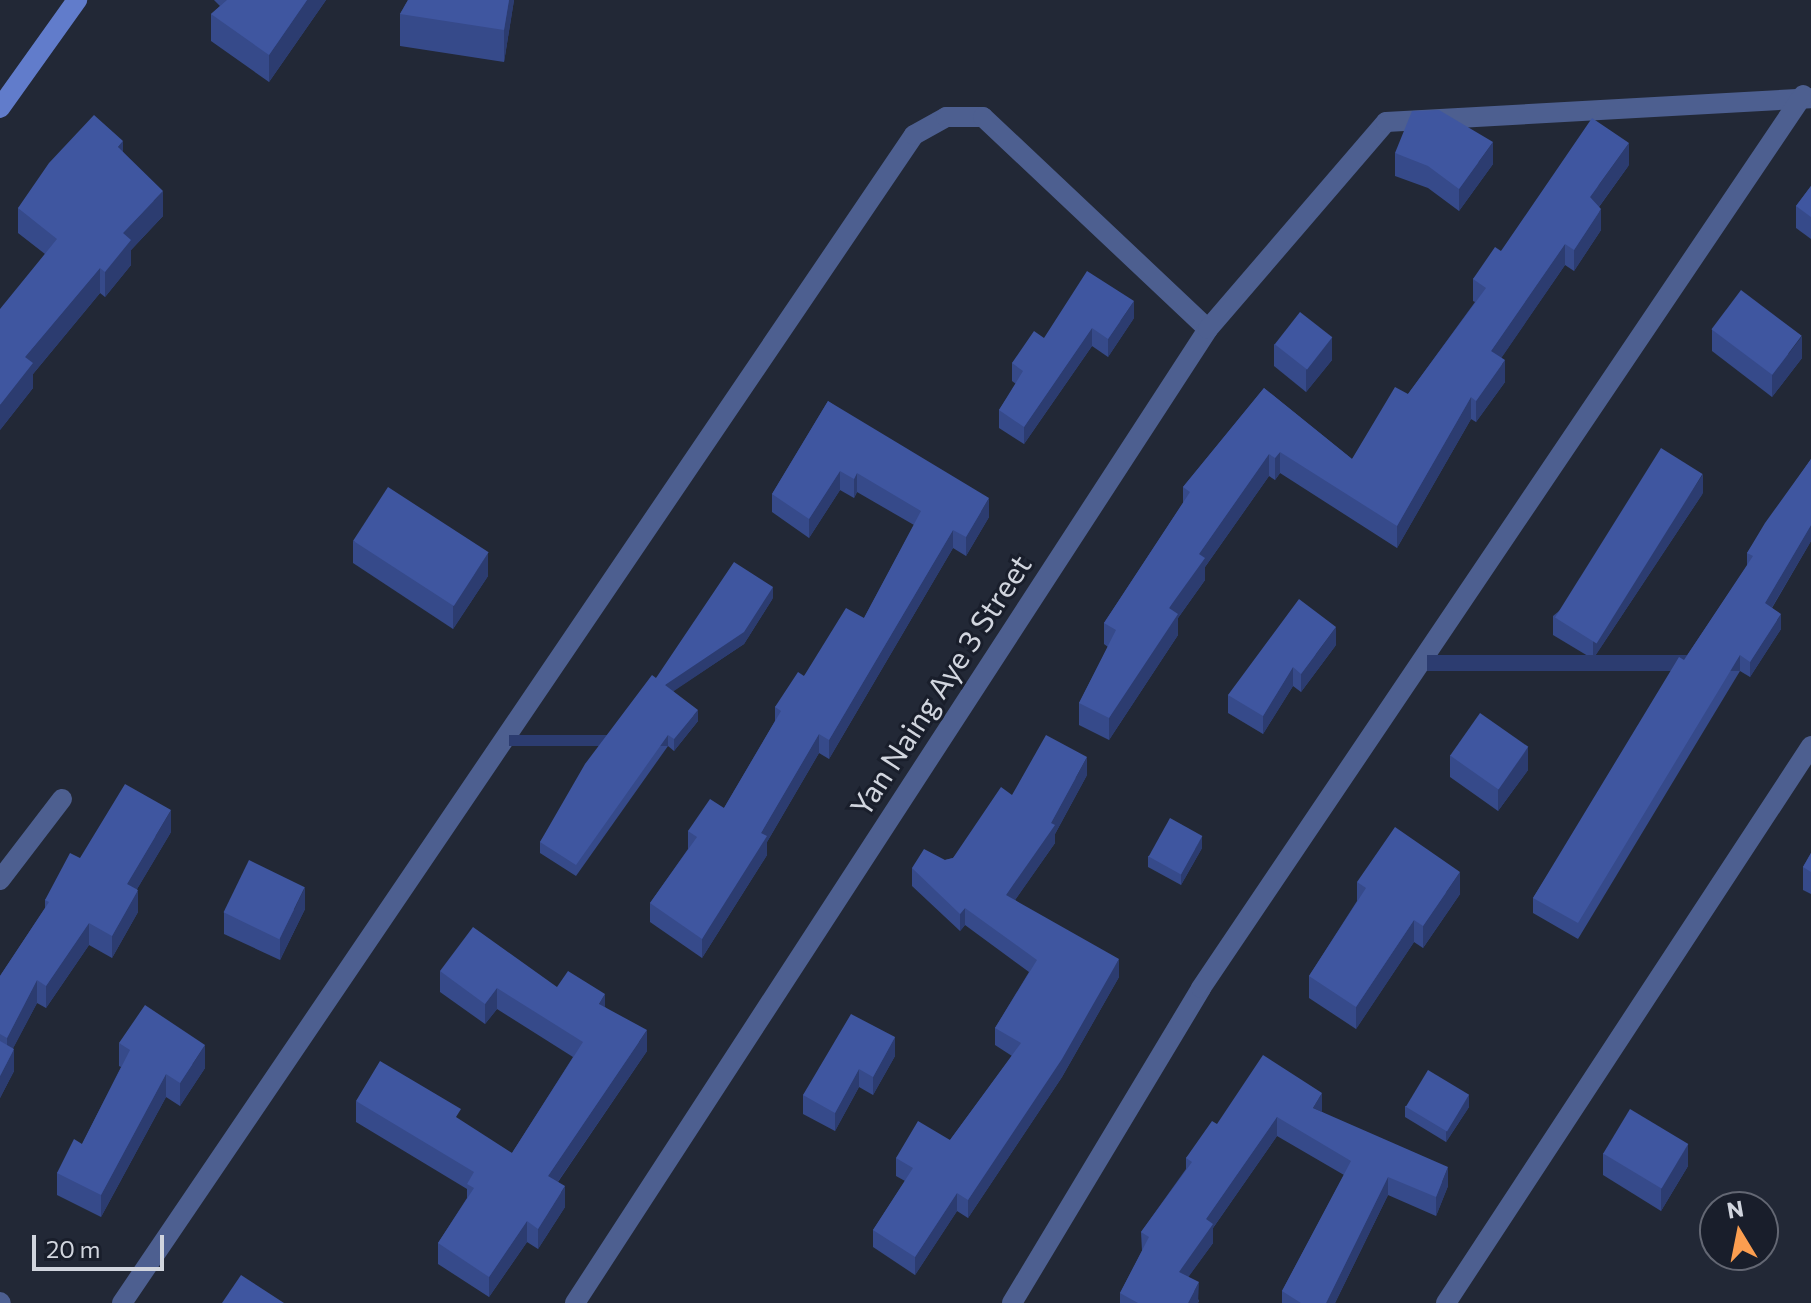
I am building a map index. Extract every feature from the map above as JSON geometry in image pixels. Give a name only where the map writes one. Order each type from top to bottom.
[{"type":"main road","points":[[0,108],[77,0]]},
{"type":"street","name":"Yan Naing Aye 3 Street","points":[[575,1303],[1208,329],[1386,122],[1807,96]]},
{"type":"street","points":[[1012,1303],[1201,988],[1807,96]]},
{"type":"street","points":[[122,1303],[914,135],[946,117],[983,117],[1208,329]]},
{"type":"street","points":[[1446,1303],[1811,746]]},
{"type":"street","points":[[0,880],[62,799]]},
{"type":"building","points":[[227,0],[307,0],[269,55],[211,14]]},
{"type":"building","points":[[408,0],[509,0],[504,30],[400,14]]},
{"type":"building","points":[[1439,110],[1493,142],[1459,189],[1428,166],[1395,153],[1412,111]]},
{"type":"building","points":[[94,115],[123,141],[118,147],[163,191],[123,233],[131,240],[105,272],[100,268],[25,357],[33,363],[0,405],[0,309],[57,239],[18,208],[49,163]]},
{"type":"building","points":[[1592,118],[1629,143],[1590,197],[1601,209],[1574,250],[1565,244],[1491,351],[1505,360],[1476,401],[1471,397],[1397,526],[1280,452],[1275,458],[1269,454],[1199,554],[1205,558],[1169,608],[1178,614],[1109,718],[1079,703],[1116,630],[1104,623],[1190,492],[1183,487],[1264,388],[1352,459],[1395,387],[1408,394],[1486,288],[1473,279],[1495,247],[1501,251]]},
{"type":"building","points":[[1811,186],[1811,217],[1796,206]]},
{"type":"building","points":[[1087,271],[1134,301],[1108,339],[1092,328],[1024,427],[999,410],[1023,371],[1012,363],[1034,331],[1044,338]]},
{"type":"building","points":[[1741,290],[1802,336],[1772,375],[1712,329]]},
{"type":"building","points":[[1300,312],[1332,337],[1307,370],[1275,344]]},
{"type":"building","points":[[828,401],[989,498],[966,537],[953,530],[829,740],[819,734],[761,833],[767,836],[702,939],[650,903],[697,837],[688,831],[710,799],[724,808],[781,711],[775,707],[798,672],[804,676],[846,608],[864,618],[921,511],[857,473],[854,479],[840,471],[809,519],[772,494]]},
{"type":"building","points":[[1661,448],[1703,474],[1597,644],[1555,618]]},
{"type":"building","points":[[1811,459],[1811,525],[1765,603],[1781,614],[1750,662],[1740,655],[1578,923],[1533,898],[1679,657],[1684,660],[1753,556],[1747,553],[1765,523]]},
{"type":"building","points":[[388,487],[489,552],[454,606],[353,541]]},
{"type":"building","points":[[734,562],[773,587],[744,632],[665,685],[698,710],[674,739],[668,735],[576,865],[540,842],[585,764],[652,675],[656,678]]},
{"type":"building","points":[[1299,599],[1336,627],[1301,674],[1293,667],[1263,716],[1228,695]]},
{"type":"building","points":[[1480,713],[1528,747],[1499,789],[1450,756]]},
{"type":"building","points":[[1046,735],[1087,757],[1051,823],[1055,825],[1006,895],[1119,959],[1062,1059],[968,1200],[957,1193],[915,1257],[873,1230],[913,1168],[896,1158],[918,1121],[950,1140],[1021,1043],[995,1028],[1037,960],[965,908],[960,914],[912,868],[924,849],[945,860],[953,858],[1001,787],[1012,795]]},
{"type":"building","points":[[125,784],[171,810],[127,884],[138,890],[112,936],[89,923],[46,986],[37,980],[7,1038],[0,1034],[0,976],[49,902],[45,900],[70,853],[80,858]]},
{"type":"building","points":[[1170,818],[1202,836],[1181,874],[1149,856]]},
{"type":"building","points":[[1395,827],[1460,872],[1423,926],[1414,920],[1356,1007],[1309,976],[1366,888],[1357,882]]},
{"type":"building","points":[[1811,853],[1811,872],[1803,867]]},
{"type":"building","points":[[249,860],[305,887],[279,939],[224,912]]},
{"type":"building","points":[[473,927],[557,987],[568,971],[605,994],[599,1004],[647,1030],[548,1176],[565,1186],[538,1229],[527,1221],[489,1277],[438,1243],[474,1188],[467,1184],[474,1172],[356,1101],[380,1061],[461,1109],[456,1117],[512,1153],[583,1042],[497,988],[485,1004],[440,971]]},
{"type":"building","points":[[145,1005],[205,1045],[180,1083],[166,1074],[101,1195],[57,1173],[74,1139],[82,1144],[130,1050],[119,1043]]},
{"type":"building","points":[[851,1014],[895,1037],[873,1077],[859,1069],[835,1113],[803,1095]]},
{"type":"building","points":[[0,1041],[14,1049],[0,1076]]},
{"type":"building","points":[[1263,1055],[1322,1093],[1313,1108],[1448,1167],[1436,1197],[1388,1177],[1326,1303],[1301,1303],[1282,1291],[1351,1161],[1277,1117],[1206,1219],[1213,1224],[1179,1272],[1199,1282],[1188,1303],[1138,1303],[1120,1293],[1149,1237],[1141,1232],[1192,1162],[1186,1158],[1212,1121],[1217,1124]]},
{"type":"building","points":[[1428,1070],[1469,1095],[1447,1132],[1406,1107]]},
{"type":"building","points":[[1630,1109],[1688,1144],[1662,1189],[1603,1154]]},
{"type":"building","points":[[241,1275],[284,1303],[222,1303]]}]
